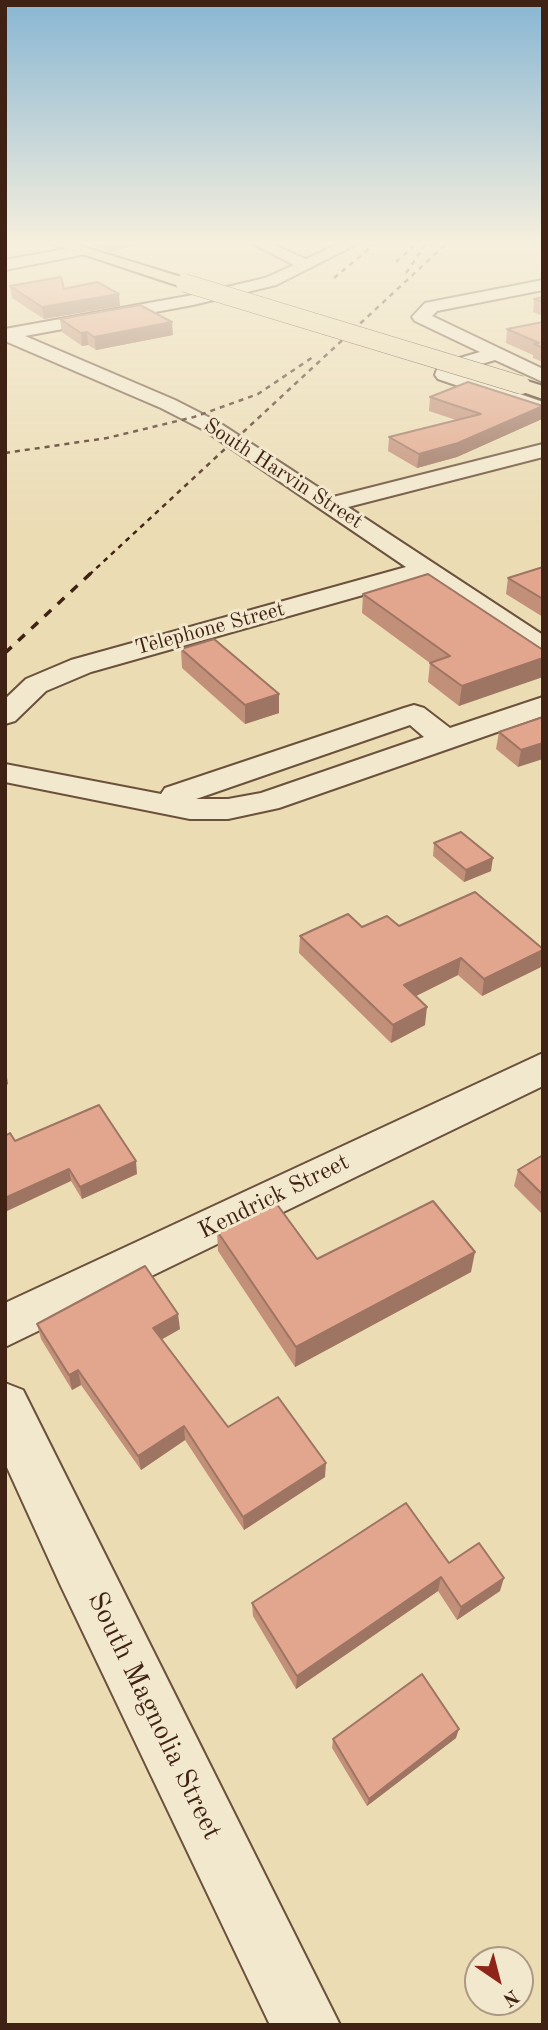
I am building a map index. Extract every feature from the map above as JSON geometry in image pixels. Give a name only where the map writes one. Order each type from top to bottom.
[{"type":"main road","points":[[369,339],[543,393]]},
{"type":"street","name":"South Harvin Street","points":[[16,339],[194,417],[331,504],[543,647]]},
{"type":"street","points":[[465,339],[540,374]]},
{"type":"street","points":[[496,354],[446,368],[445,375],[543,409]]},
{"type":"street","points":[[331,504],[543,450]]},
{"type":"street","name":"Telephone Street","points":[[5,715],[36,685],[81,666],[427,569]]},
{"type":"street","points":[[5,773],[190,809],[176,795],[414,714],[446,740],[543,706]]},
{"type":"street","name":"Kendrick Street","points":[[5,1326],[543,1068]]},
{"type":"street","name":"South Magnolia Street","points":[[5,1406],[79,1564],[306,2025]]},
{"type":"building","points":[[529,339],[543,339],[543,348],[534,344],[539,343]]},
{"type":"building","points":[[468,382],[543,406],[458,443],[419,454],[389,437],[481,414],[430,397]]},
{"type":"building","points":[[543,567],[543,599],[508,578]]},
{"type":"building","points":[[428,574],[543,650],[543,658],[462,686],[430,663],[450,656],[363,594]]},
{"type":"building","points":[[214,639],[279,694],[245,705],[181,649]]},
{"type":"building","points":[[543,717],[543,743],[521,750],[499,732]]},
{"type":"building","points":[[461,832],[493,858],[466,870],[434,843]]},
{"type":"building","points":[[475,892],[543,950],[484,979],[461,958],[404,985],[427,1007],[393,1025],[300,936],[348,914],[362,927],[387,916],[399,926]]},
{"type":"building","points":[[99,1105],[136,1161],[80,1187],[69,1169],[5,1198],[5,1136],[10,1133],[15,1141]]},
{"type":"building","points":[[543,1155],[543,1195],[518,1170]]},
{"type":"building","points":[[433,1201],[475,1252],[296,1347],[217,1231],[276,1203],[317,1259]]},
{"type":"building","points":[[145,1266],[178,1314],[153,1328],[228,1427],[278,1397],[326,1463],[243,1517],[184,1426],[138,1456],[78,1370],[69,1375],[37,1324]]},
{"type":"building","points":[[406,1503],[449,1563],[479,1543],[504,1578],[461,1607],[441,1577],[297,1676],[252,1603]]},
{"type":"building","points":[[422,1674],[459,1729],[369,1799],[333,1739]]},
{"type":"railway","points":[[89,575],[344,339]]},
{"type":"railway","points":[[5,453],[107,438],[194,417],[258,394],[313,357]]},
{"type":"railway","points":[[5,653],[91,573]]}]
